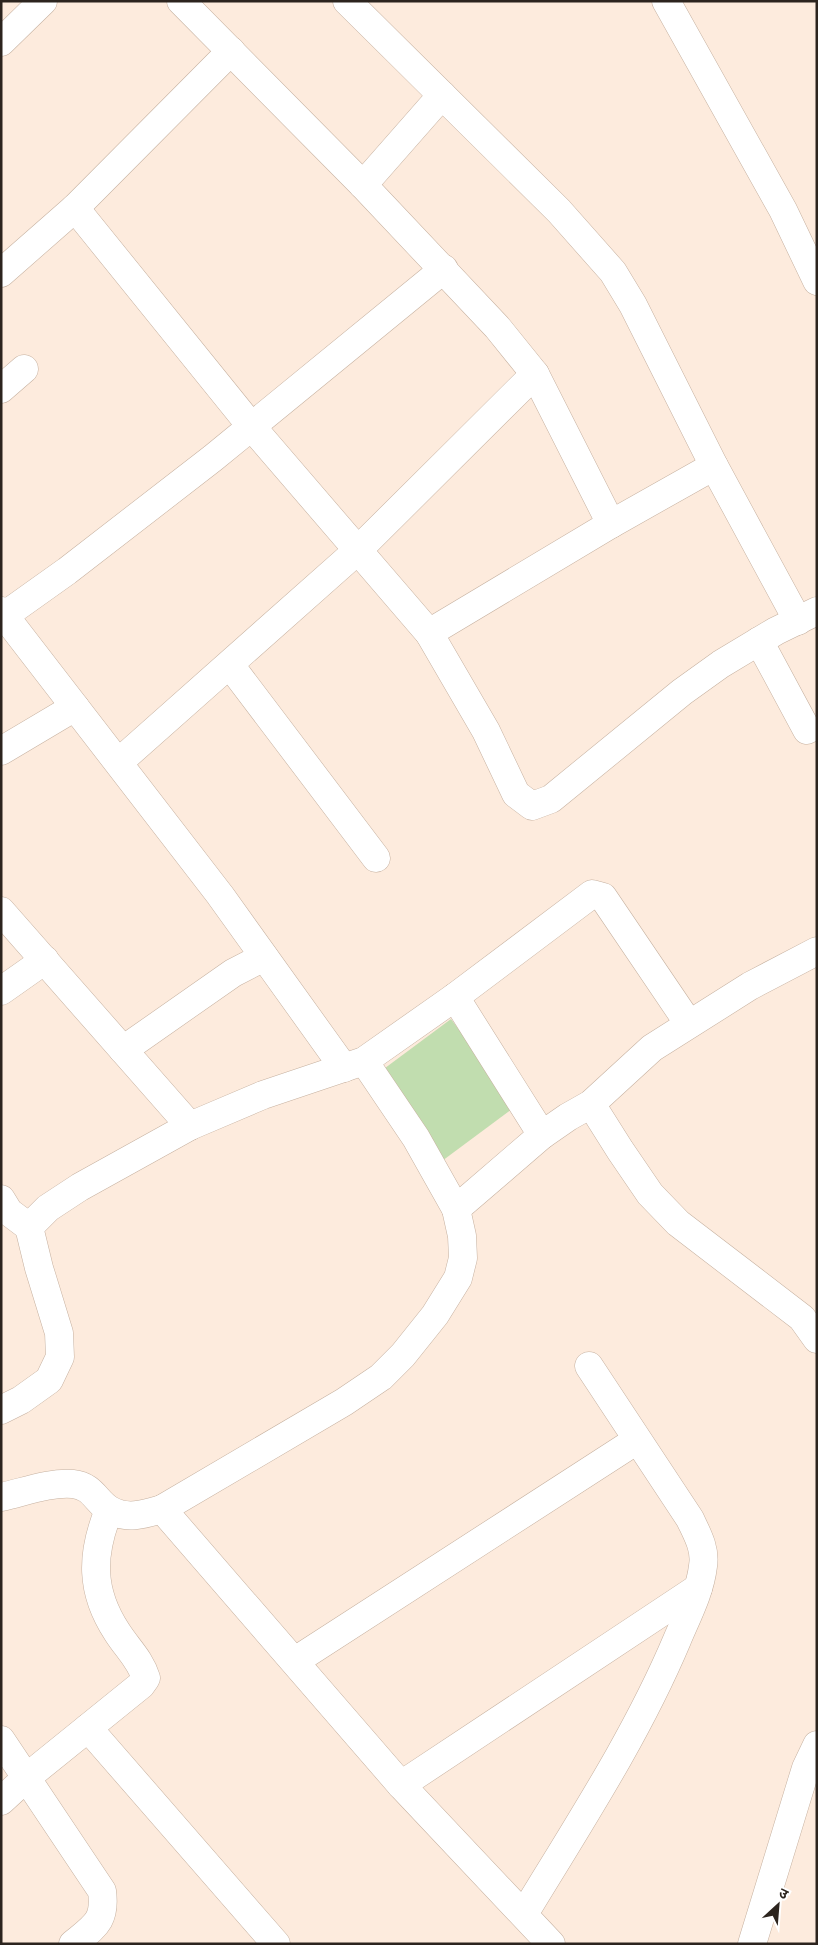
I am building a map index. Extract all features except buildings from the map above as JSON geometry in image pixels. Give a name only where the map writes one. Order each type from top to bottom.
[{"type":"street","points":[[1,42],[43,1]]},
{"type":"street","points":[[181,1],[363,185],[497,327],[534,374],[611,524]]},
{"type":"street","points":[[75,208],[251,426],[429,633],[486,731],[516,794],[532,806],[551,799],[682,692],[721,664],[759,641],[808,616],[714,466],[633,305],[613,272],[559,211],[348,1]]},
{"type":"street","points":[[666,1],[783,210],[817,281]]},
{"type":"street","points":[[1,273],[75,208],[231,51]]},
{"type":"street","points":[[363,185],[442,94]]},
{"type":"street","points":[[1,1497],[53,1486],[74,1484],[91,1491],[109,1510],[123,1515],[141,1516],[162,1509],[344,1402],[381,1377],[403,1355],[435,1315],[458,1278],[463,1258],[462,1236],[456,1209],[416,1138],[264,957],[119,762],[2,615],[67,571],[213,458],[444,269]]},
{"type":"street","points":[[1,389],[24,369]]},
{"type":"street","points":[[119,762],[358,550],[534,374]]},
{"type":"street","points":[[429,633],[611,524],[714,466]]},
{"type":"street","points":[[759,641],[807,730]]},
{"type":"street","points":[[230,664],[376,858]]},
{"type":"street","points":[[1,751],[76,706]]},
{"type":"street","points":[[29,1227],[48,1208],[80,1187],[190,1126],[263,1096],[354,1065],[455,997],[592,894],[603,897],[689,1024]]},
{"type":"street","points":[[1,911],[190,1126]]},
{"type":"street","points":[[456,1209],[542,1135],[568,1117],[592,1104],[652,1048],[750,986],[817,952]]},
{"type":"street","points":[[123,1050],[234,974],[264,957]]},
{"type":"street","points":[[1,990],[46,960]]},
{"type":"street","points":[[455,997],[542,1135]]},
{"type":"street","points":[[592,1104],[650,1194],[678,1223],[802,1318],[817,1339]]},
{"type":"street","points":[[1,1199],[9,1212],[29,1227],[39,1268],[59,1333],[60,1357],[49,1380],[21,1400],[1,1410]]},
{"type":"street","points":[[524,1914],[630,1740],[658,1685],[698,1588],[704,1564],[701,1543],[690,1519],[589,1366]]},
{"type":"street","points":[[295,1661],[637,1440]]},
{"type":"street","points":[[162,1509],[401,1785],[551,1944]]},
{"type":"street","points":[[1,1801],[26,1778],[141,1685],[146,1678],[142,1665],[117,1633],[104,1609],[96,1580],[96,1554],[100,1531],[109,1510]]},
{"type":"street","points":[[401,1785],[698,1588]]},
{"type":"street","points":[[88,1728],[276,1944]]},
{"type":"street","points":[[1,1740],[102,1891],[104,1907],[99,1922],[73,1944]]},
{"type":"street","points":[[752,1944],[806,1768],[817,1745]]},
{"type":"green space","points":[[451,1019],[516,1106],[442,1161],[377,1074]]}]
